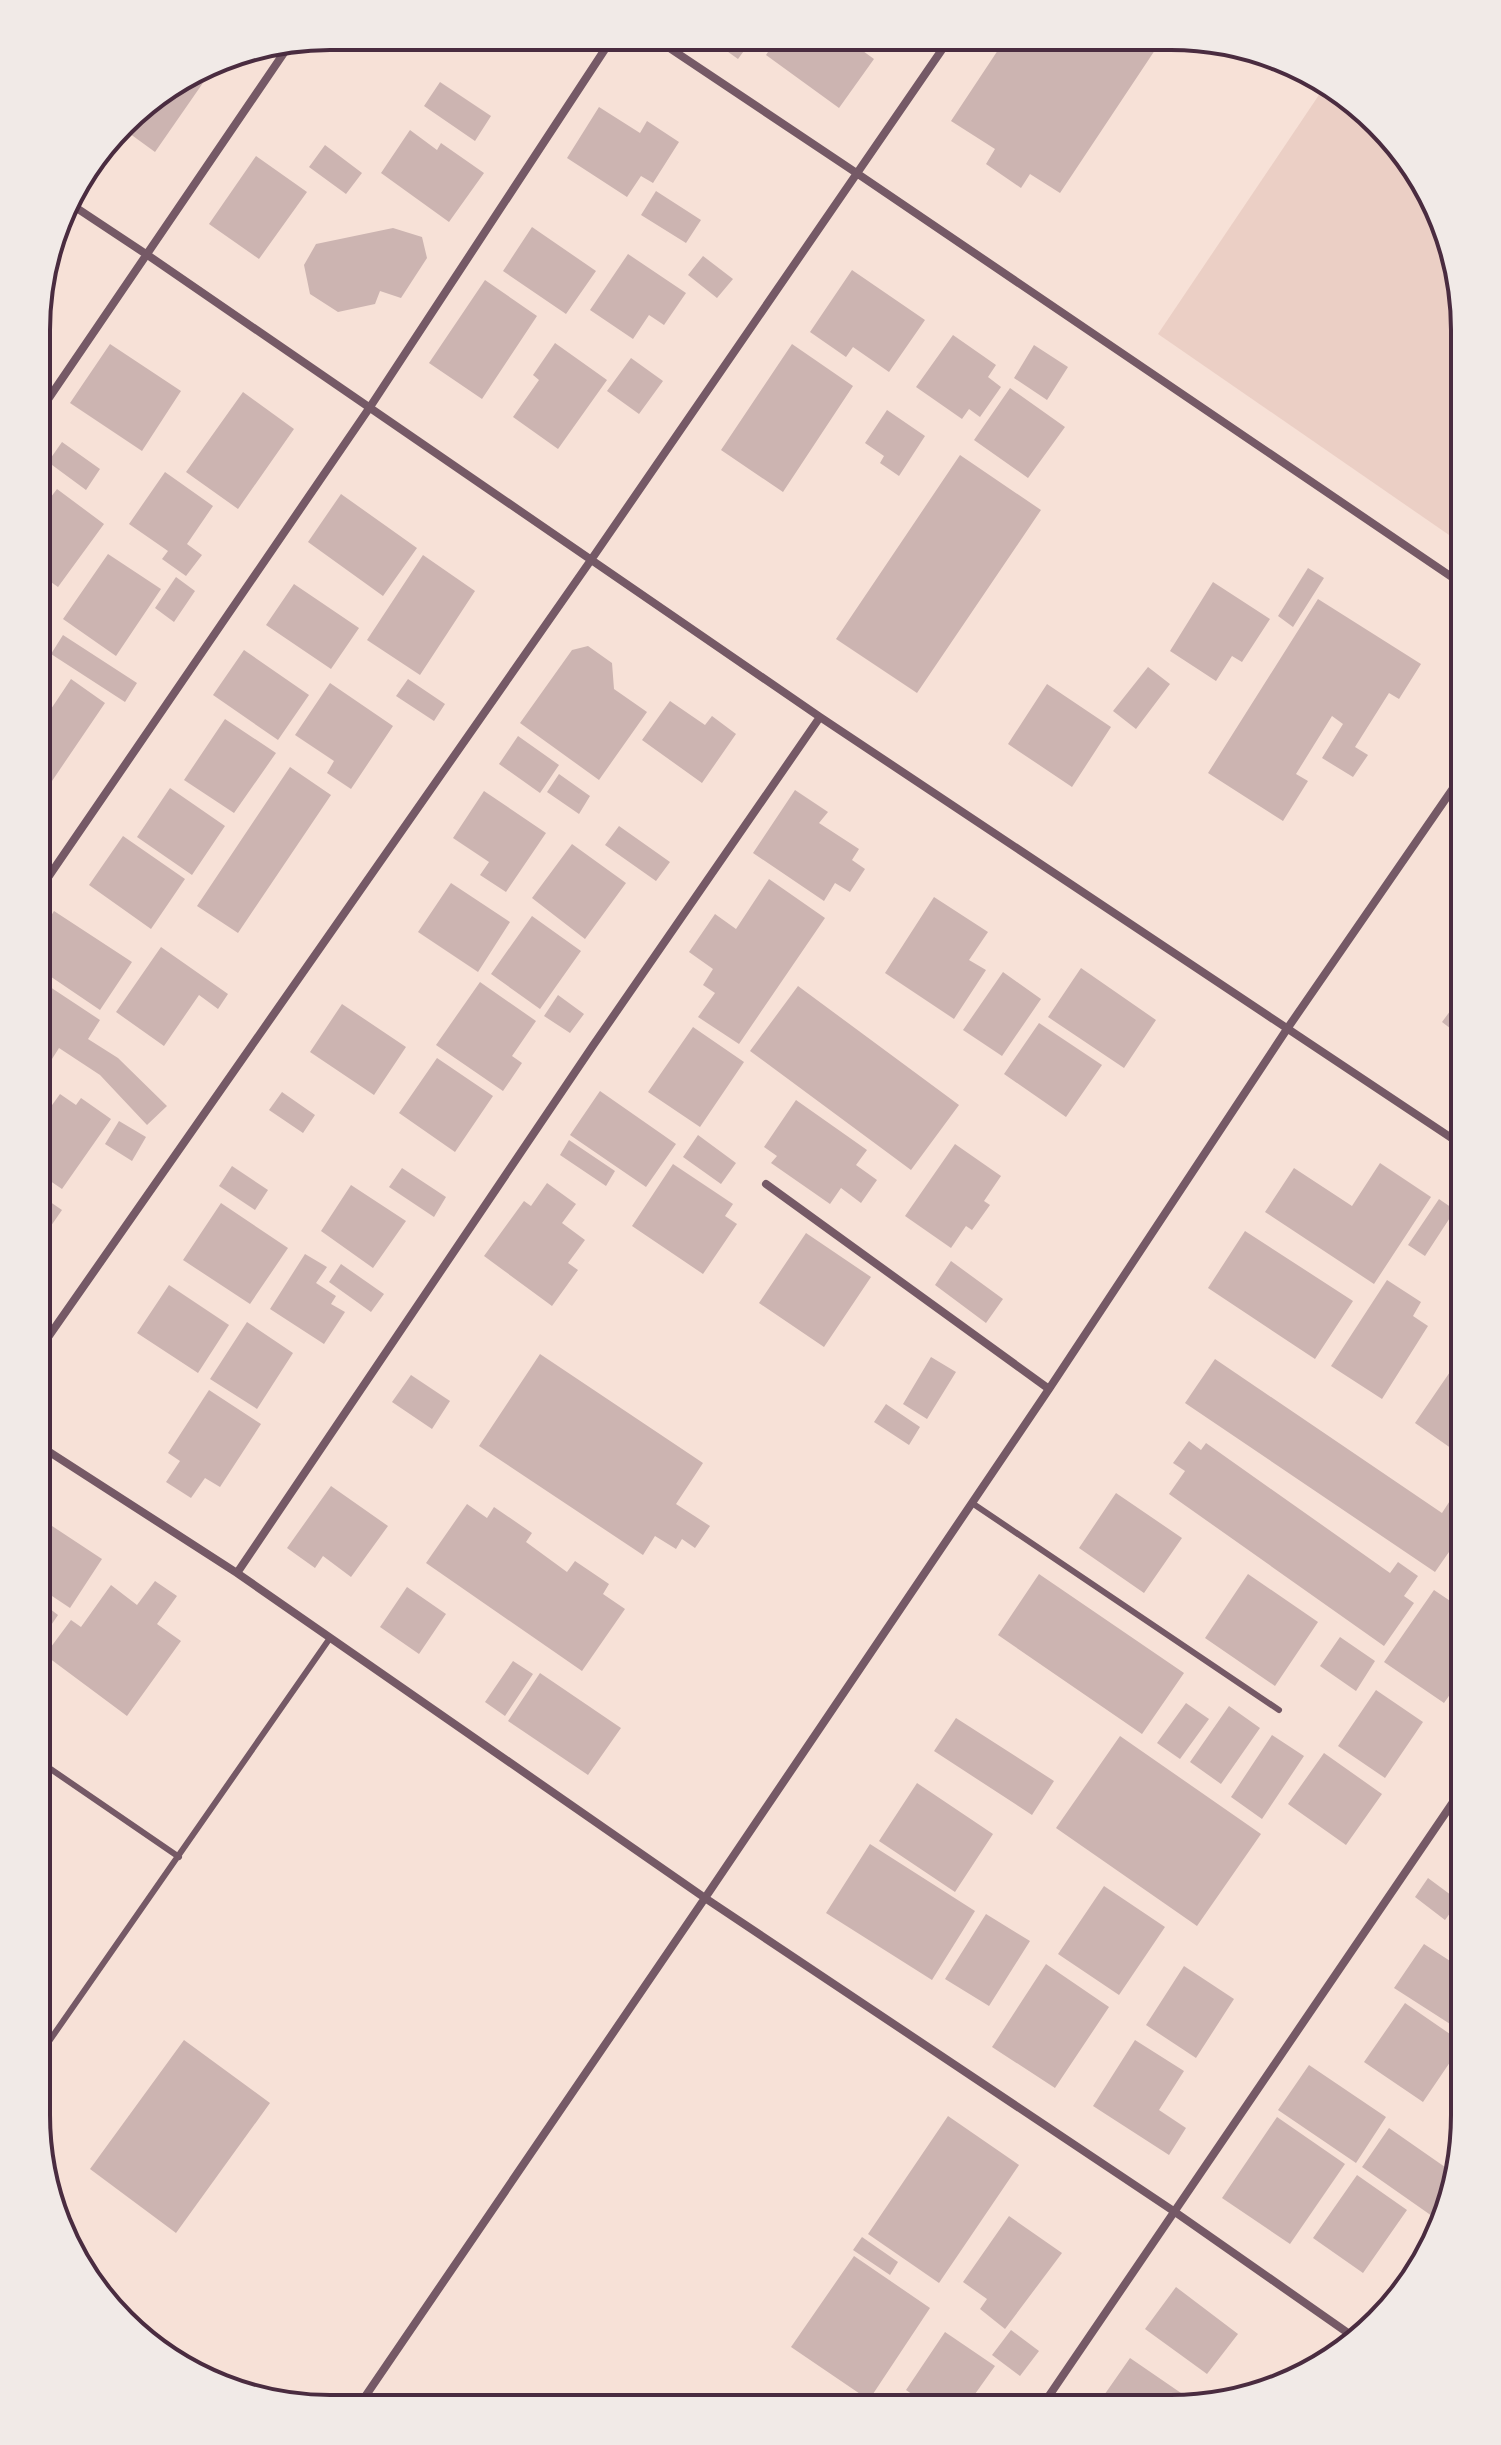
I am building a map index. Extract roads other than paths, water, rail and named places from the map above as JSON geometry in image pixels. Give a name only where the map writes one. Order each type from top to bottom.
[{"type":"street","points":[[50,874],[370,407],[604,50]]},
{"type":"street","points":[[672,50],[1451,576]]},
{"type":"street","points":[[50,1334],[591,560],[942,50]]},
{"type":"street","points":[[50,396],[283,54]]},
{"type":"street","points":[[78,209],[820,717],[1451,1137]]},
{"type":"street","points":[[237,1573],[820,717]]},
{"type":"street","points":[[366,2395],[1049,1389],[1287,1029],[1451,792]]},
{"type":"street","points":[[766,1184],[1049,1389]]},
{"type":"street","points":[[50,1452],[237,1573],[705,1898],[1175,2212],[1347,2332]]},
{"type":"street","points":[[1050,2395],[1450,1806]]},
{"type":"lane","points":[[972,1503],[1279,1710]]},
{"type":"lane","points":[[50,2040],[330,1638]]},
{"type":"lane","points":[[50,1769],[179,1857]]}]
